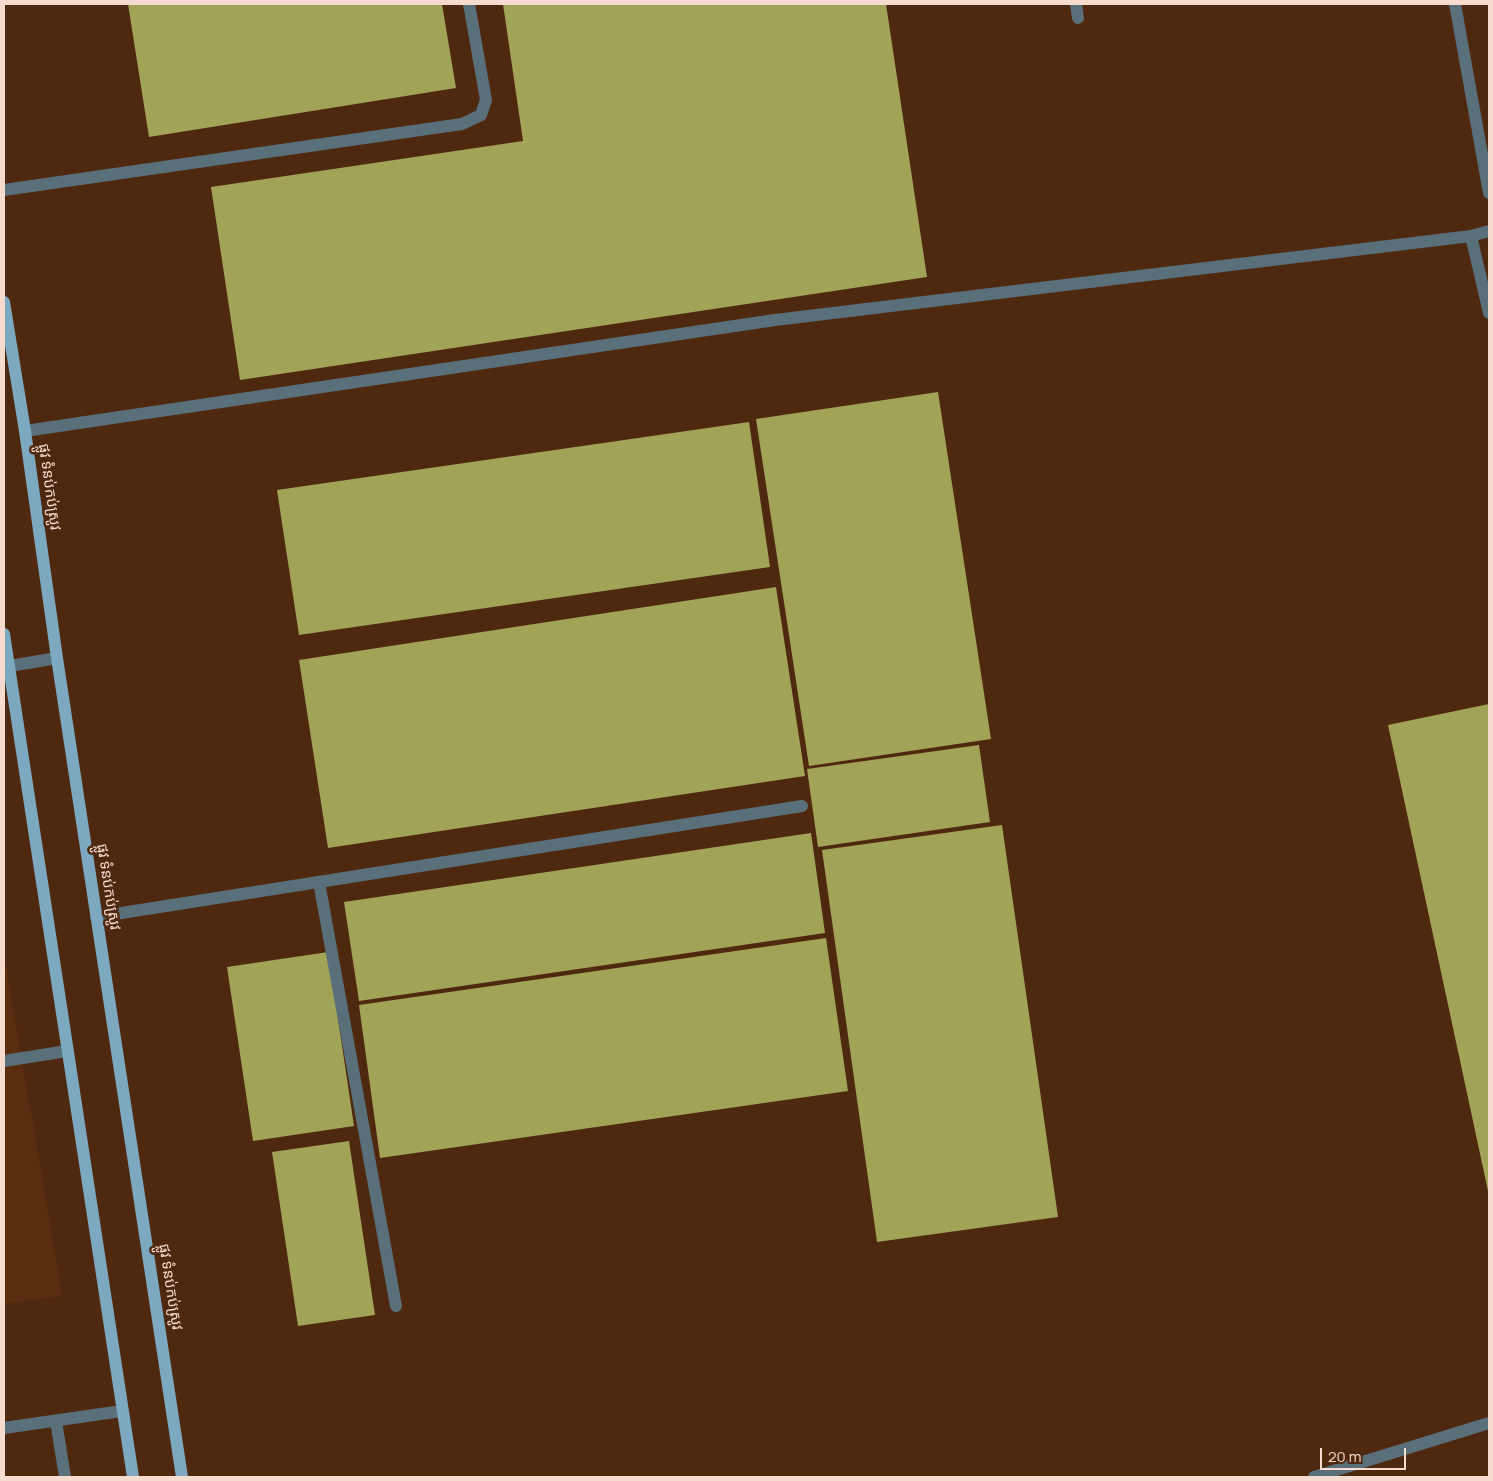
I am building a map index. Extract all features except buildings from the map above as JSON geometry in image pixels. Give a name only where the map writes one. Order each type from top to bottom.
[{"type":"main road","name":"ផ្លូវ ទំនប់កប់ស្រូវ","points":[[4,302],[182,1477]]},
{"type":"main road","points":[[4,634],[6,667],[68,1051],[133,1477]]},
{"type":"street","points":[[4,190],[462,124],[480,115],[486,100],[468,4]]},
{"type":"street","points":[[1076,4],[1078,18]]},
{"type":"street","points":[[1455,4],[1489,193]]},
{"type":"street","points":[[25,431],[774,320],[1471,236],[1489,231]]},
{"type":"street","points":[[1471,236],[1489,313]]},
{"type":"street","points":[[6,667],[57,658]]},
{"type":"street","points":[[96,917],[802,806]]},
{"type":"street","points":[[319,882],[396,1306]]},
{"type":"street","points":[[4,1061],[68,1051]]},
{"type":"street","points":[[4,1428],[122,1411]]},
{"type":"street","points":[[56,1421],[65,1477]]},
{"type":"street","points":[[1314,1477],[1489,1423]]},
{"type":"shaded area","points":[[4,954],[62,1296],[4,1304]]}]
